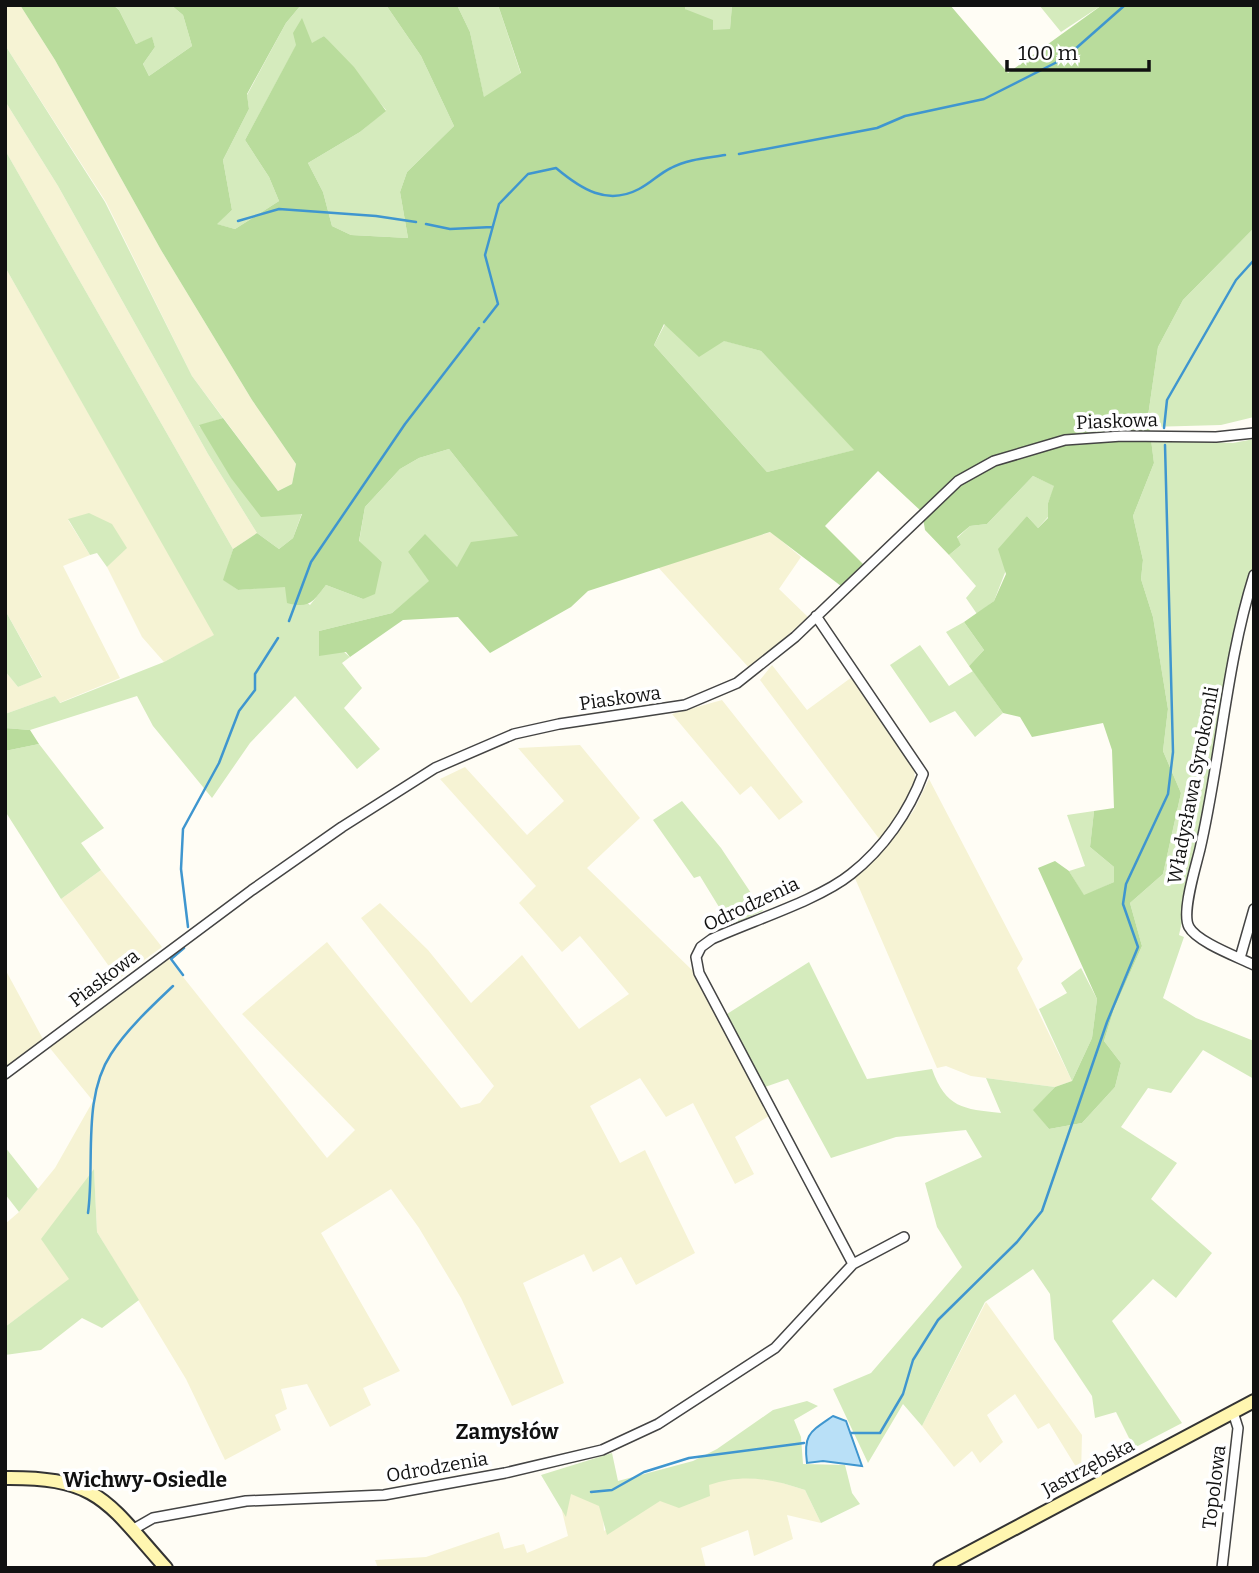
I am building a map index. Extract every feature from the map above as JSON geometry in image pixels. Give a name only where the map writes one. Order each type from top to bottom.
[{"type":"main road","name":"Jastrzębska","points":[[940,1568],[1254,1401]]},
{"type":"main road","points":[[5,1478],[50,1479],[81,1486],[108,1505],[166,1568]]},
{"type":"street","name":"Piaskowa","points":[[5,1074],[252,890],[420,776],[514,734],[559,724],[650,712],[715,694],[766,662],[958,481],[994,461],[1065,440],[1122,436],[1216,437],[1254,433]]},
{"type":"street","name":"Władysława Syrokomli","points":[[1254,575],[1241,619],[1210,809],[1188,908],[1188,926],[1195,934],[1254,965]]},
{"type":"street","name":"Odrodzenia","points":[[816,616],[923,774],[915,796],[891,833],[850,876],[712,939],[701,947],[696,957],[699,973],[853,1264]]},
{"type":"street","points":[[1240,958],[1254,909]]},
{"type":"street","name":"Odrodzenia","points":[[132,1530],[153,1518],[246,1501],[384,1495],[505,1473],[602,1450],[657,1424],[775,1348],[853,1264],[904,1237]]},
{"type":"street","name":"Topolowa","points":[[1222,1568],[1238,1428],[1233,1412]]},
{"type":"shaded area","points":[[5,5],[20,5],[55,60],[161,250],[252,400],[296,464],[292,484],[278,491],[192,376],[106,202],[5,45]]},
{"type":"shaded area","points":[[5,101],[58,186],[208,454],[257,533],[233,549],[5,150]]},
{"type":"shaded area","points":[[5,267],[215,635],[164,662],[142,637],[107,567],[126,548],[68,520],[90,555],[63,566],[120,678],[59,703],[55,696],[5,714],[5,671],[18,687],[42,676],[5,610]]},
{"type":"shaded area","points":[[771,532],[801,557],[779,589],[808,617],[750,669],[657,566]]},
{"type":"shaded area","points":[[772,665],[807,710],[852,677],[914,765],[915,787],[880,840],[760,680]]},
{"type":"shaded area","points":[[722,700],[803,802],[779,820],[751,786],[740,795],[672,714]]},
{"type":"shaded area","points":[[580,745],[640,818],[587,868],[693,971],[769,1116],[735,1137],[754,1174],[735,1184],[693,1103],[666,1117],[640,1078],[590,1106],[620,1163],[645,1150],[695,1253],[636,1285],[621,1257],[593,1272],[584,1254],[523,1283],[564,1383],[512,1406],[461,1298],[419,1228],[391,1189],[321,1233],[400,1371],[363,1388],[371,1405],[330,1427],[307,1384],[281,1389],[287,1409],[275,1415],[281,1430],[225,1460],[186,1379],[97,1232],[94,1170],[70,1279],[5,1327],[5,1224],[19,1212],[55,1168],[93,1101],[49,1047],[168,958],[327,1158],[355,1130],[242,1014],[327,942],[461,1108],[480,1103],[494,1086],[361,918],[380,903],[428,950],[471,1003],[522,955],[579,1029],[629,994],[580,936],[562,952],[519,903],[536,886],[440,779],[465,767],[527,835],[564,801],[518,748]]},
{"type":"shaded area","points":[[929,779],[1023,959],[1017,968],[1072,1081],[1055,1087],[971,1076],[946,1066],[937,1068],[854,876],[885,849],[914,810]]},
{"type":"shaded area","points":[[101,870],[162,947],[118,979],[61,899]]},
{"type":"shaded area","points":[[5,969],[44,1041],[5,1069]]},
{"type":"shaded area","points":[[986,1302],[1082,1435],[1081,1475],[1049,1423],[1038,1429],[1015,1394],[987,1415],[1003,1442],[980,1463],[972,1451],[954,1467],[922,1426]]},
{"type":"shaded area","points":[[703,1479],[770,1479],[805,1490],[821,1523],[787,1515],[793,1539],[754,1556],[748,1530],[701,1548],[706,1568],[378,1568],[375,1560],[426,1557],[499,1532],[504,1549],[524,1544],[527,1553],[568,1536],[562,1511],[569,1489],[602,1502],[604,1531],[659,1495]]},
{"type":"green space","points":[[20,5],[113,5],[119,10],[136,44],[152,37],[155,47],[143,64],[149,76],[192,46],[183,15],[171,5],[301,5],[286,23],[247,94],[249,109],[223,160],[232,210],[217,224],[235,229],[279,201],[269,177],[245,140],[296,45],[293,33],[302,18],[312,43],[324,36],[354,67],[386,111],[360,132],[308,163],[323,192],[332,226],[351,235],[408,238],[400,192],[407,172],[454,126],[421,56],[386,5],[457,5],[470,32],[484,97],[521,73],[498,5],[685,5],[685,9],[713,20],[713,30],[730,29],[732,5],[950,5],[1008,73],[1102,5],[1254,5],[1254,228],[1183,300],[1158,347],[1148,416],[1154,463],[1133,516],[1143,560],[1141,579],[1153,617],[1168,709],[1163,751],[1181,793],[1163,874],[1130,903],[1142,946],[1114,1009],[1104,1041],[1121,1063],[1115,1087],[1082,1123],[1049,1129],[1033,1110],[1055,1087],[1072,1081],[1092,1038],[1097,999],[1038,868],[1055,861],[1069,871],[1084,895],[1114,882],[1114,867],[1090,847],[1094,811],[1114,808],[1112,750],[1103,723],[1032,737],[1020,717],[1003,713],[969,666],[984,650],[964,622],[994,601],[1006,574],[998,549],[1027,516],[1038,528],[1048,518],[1048,503],[1054,486],[1033,476],[987,524],[970,526],[957,537],[961,545],[949,555],[925,530],[922,512],[878,471],[825,526],[864,565],[841,586],[770,532],[588,591],[571,607],[490,653],[458,617],[403,620],[350,657],[346,652],[319,656],[319,631],[392,613],[429,581],[408,552],[425,534],[457,567],[471,542],[518,536],[449,449],[419,458],[400,469],[365,507],[359,541],[382,562],[375,594],[363,599],[326,585],[310,603],[294,605],[287,603],[285,587],[238,590],[223,580],[233,549],[257,533],[279,549],[293,538],[302,514],[261,517],[231,478],[199,425],[223,418],[278,491],[292,484],[296,464],[252,400],[161,250],[55,60]],"holes":[[[664,324],[699,357],[724,341],[761,351],[854,450],[767,472],[654,345]]]},
{"type":"green space","points":[[113,5],[171,5],[183,15],[192,46],[149,76],[143,64],[155,47],[152,38],[136,44],[119,10]]},
{"type":"green space","points":[[301,5],[386,5],[421,56],[454,126],[407,172],[400,192],[408,238],[351,235],[332,226],[323,192],[308,163],[360,132],[386,110],[324,36],[312,44],[297,44],[245,140],[269,177],[279,201],[235,229],[216,224],[232,210],[223,160],[249,109],[247,95],[286,23]]},
{"type":"green space","points":[[457,5],[498,5],[521,74],[484,98],[470,32]]},
{"type":"green space","points":[[685,5],[732,5],[730,30],[713,30],[685,9]]},
{"type":"green space","points":[[1039,5],[1102,5],[1061,32]]},
{"type":"green space","points":[[5,45],[105,202],[192,376],[223,418],[199,426],[302,513],[293,538],[279,549],[257,533],[208,454],[58,186],[5,101]]},
{"type":"green space","points":[[5,150],[233,549],[224,580],[238,590],[285,586],[310,605],[326,585],[363,599],[382,562],[359,542],[365,507],[400,469],[419,458],[449,449],[519,537],[457,567],[408,552],[430,581],[392,613],[319,631],[350,657],[342,663],[362,688],[344,708],[380,749],[357,769],[295,696],[250,743],[212,798],[153,726],[137,696],[30,730],[5,728],[5,714],[55,696],[60,703],[164,662],[214,635],[5,267]]},
{"type":"green space","points":[[1254,228],[1254,417],[1221,425],[1149,427],[1148,416],[1158,347],[1183,300]]},
{"type":"green space","points":[[665,324],[761,351],[855,450],[767,472],[654,345]]},
{"type":"green space","points":[[1254,439],[1254,564],[1236,626],[1203,827],[1179,935],[1184,937],[1163,998],[1196,1018],[1254,1041],[1254,1079],[1203,1050],[1171,1093],[1148,1088],[1121,1127],[1177,1163],[1151,1199],[1212,1253],[1176,1298],[1153,1279],[1112,1321],[1182,1423],[1134,1448],[1116,1412],[1095,1418],[1092,1396],[1054,1339],[1050,1294],[1033,1269],[985,1302],[922,1426],[903,1404],[868,1463],[833,1389],[871,1373],[962,1267],[937,1227],[925,1183],[982,1157],[966,1130],[896,1137],[831,1158],[788,1079],[765,1087],[727,1014],[809,962],[867,1079],[932,1069],[943,1092],[950,1099],[966,1108],[1001,1113],[986,1078],[1055,1087],[1034,1110],[1049,1129],[1082,1123],[1115,1087],[1121,1063],[1104,1041],[1114,1009],[1142,946],[1130,903],[1163,874],[1181,793],[1163,751],[1168,709],[1153,617],[1141,579],[1143,560],[1133,516],[1154,463],[1151,440],[1233,443]]},
{"type":"green space","points":[[1033,476],[1055,486],[1048,503],[1048,517],[1038,528],[1027,516],[994,601],[977,614],[966,598],[976,586],[949,555],[961,545],[957,538],[970,526],[987,524]]},
{"type":"green space","points":[[89,513],[112,524],[127,548],[107,567],[97,553],[90,555],[68,519]]},
{"type":"green space","points":[[5,610],[42,677],[18,687],[5,671]]},
{"type":"green space","points":[[964,622],[984,650],[969,666],[946,632]]},
{"type":"green space","points":[[920,645],[949,686],[973,671],[1003,713],[975,737],[955,711],[930,723],[890,665]]},
{"type":"green space","points":[[5,728],[30,730],[39,744],[5,751]]},
{"type":"green space","points":[[39,744],[104,828],[81,843],[101,870],[61,899],[5,811],[5,751]]},
{"type":"green space","points":[[682,801],[721,848],[763,911],[730,925],[700,876],[694,878],[653,820]]},
{"type":"green space","points":[[1094,811],[1090,847],[1114,867],[1114,882],[1084,896],[1069,871],[1085,866],[1067,815]]},
{"type":"green space","points":[[1081,968],[1097,999],[1092,1038],[1072,1081],[1039,1009],[1067,993],[1061,983]]},
{"type":"green space","points":[[5,1147],[38,1189],[19,1212],[5,1194]]},
{"type":"green space","points":[[94,1169],[97,1232],[139,1300],[102,1328],[82,1318],[41,1350],[5,1355],[5,1327],[69,1279],[41,1239]]},
{"type":"green space","points":[[807,1401],[818,1406],[794,1420],[801,1437],[803,1464],[845,1465],[852,1493],[860,1504],[821,1523],[805,1490],[769,1480],[746,1478],[709,1485],[710,1496],[679,1508],[660,1501],[607,1535],[599,1506],[571,1494],[566,1517],[541,1475],[612,1453],[618,1481],[693,1461],[717,1449],[773,1410]]},
{"type":"water","points":[[833,1416],[846,1421],[862,1466],[823,1461],[807,1463],[807,1440],[819,1426]]},
{"type":"waterway","points":[[739,154],[877,128],[905,116],[984,99],[1065,58],[1125,5]]},
{"type":"waterway","points":[[484,322],[498,304],[485,255],[499,204],[528,174],[556,168],[575,183],[595,193],[616,196],[639,189],[677,165],[725,155]]},
{"type":"waterway","points":[[238,221],[279,209],[376,216],[416,222]]},
{"type":"waterway","points":[[426,224],[450,229],[492,227]]},
{"type":"waterway","points":[[1164,428],[1167,400],[1236,280],[1254,260]]},
{"type":"waterway","points":[[289,621],[311,562],[405,424],[479,328]]},
{"type":"waterway","points":[[851,1433],[880,1433],[903,1394],[913,1360],[938,1320],[1017,1242],[1042,1211],[1107,1022],[1138,947],[1123,904],[1126,884],[1168,794],[1173,752],[1165,445]]},
{"type":"waterway","points":[[188,927],[181,869],[183,829],[219,763],[239,711],[255,690],[255,674],[278,638]]},
{"type":"waterway","points":[[183,975],[171,959],[184,948]]},
{"type":"waterway","points":[[88,1213],[93,1110],[102,1071],[124,1036],[173,986]]},
{"type":"waterway","points":[[591,1492],[612,1490],[644,1472],[689,1458],[804,1443]]},
{"type":"district","name":"Zamysłów","points":[[507,1432]]},
{"type":"district","name":"Wichwy-Osiedle","points":[[145,1480]]}]
